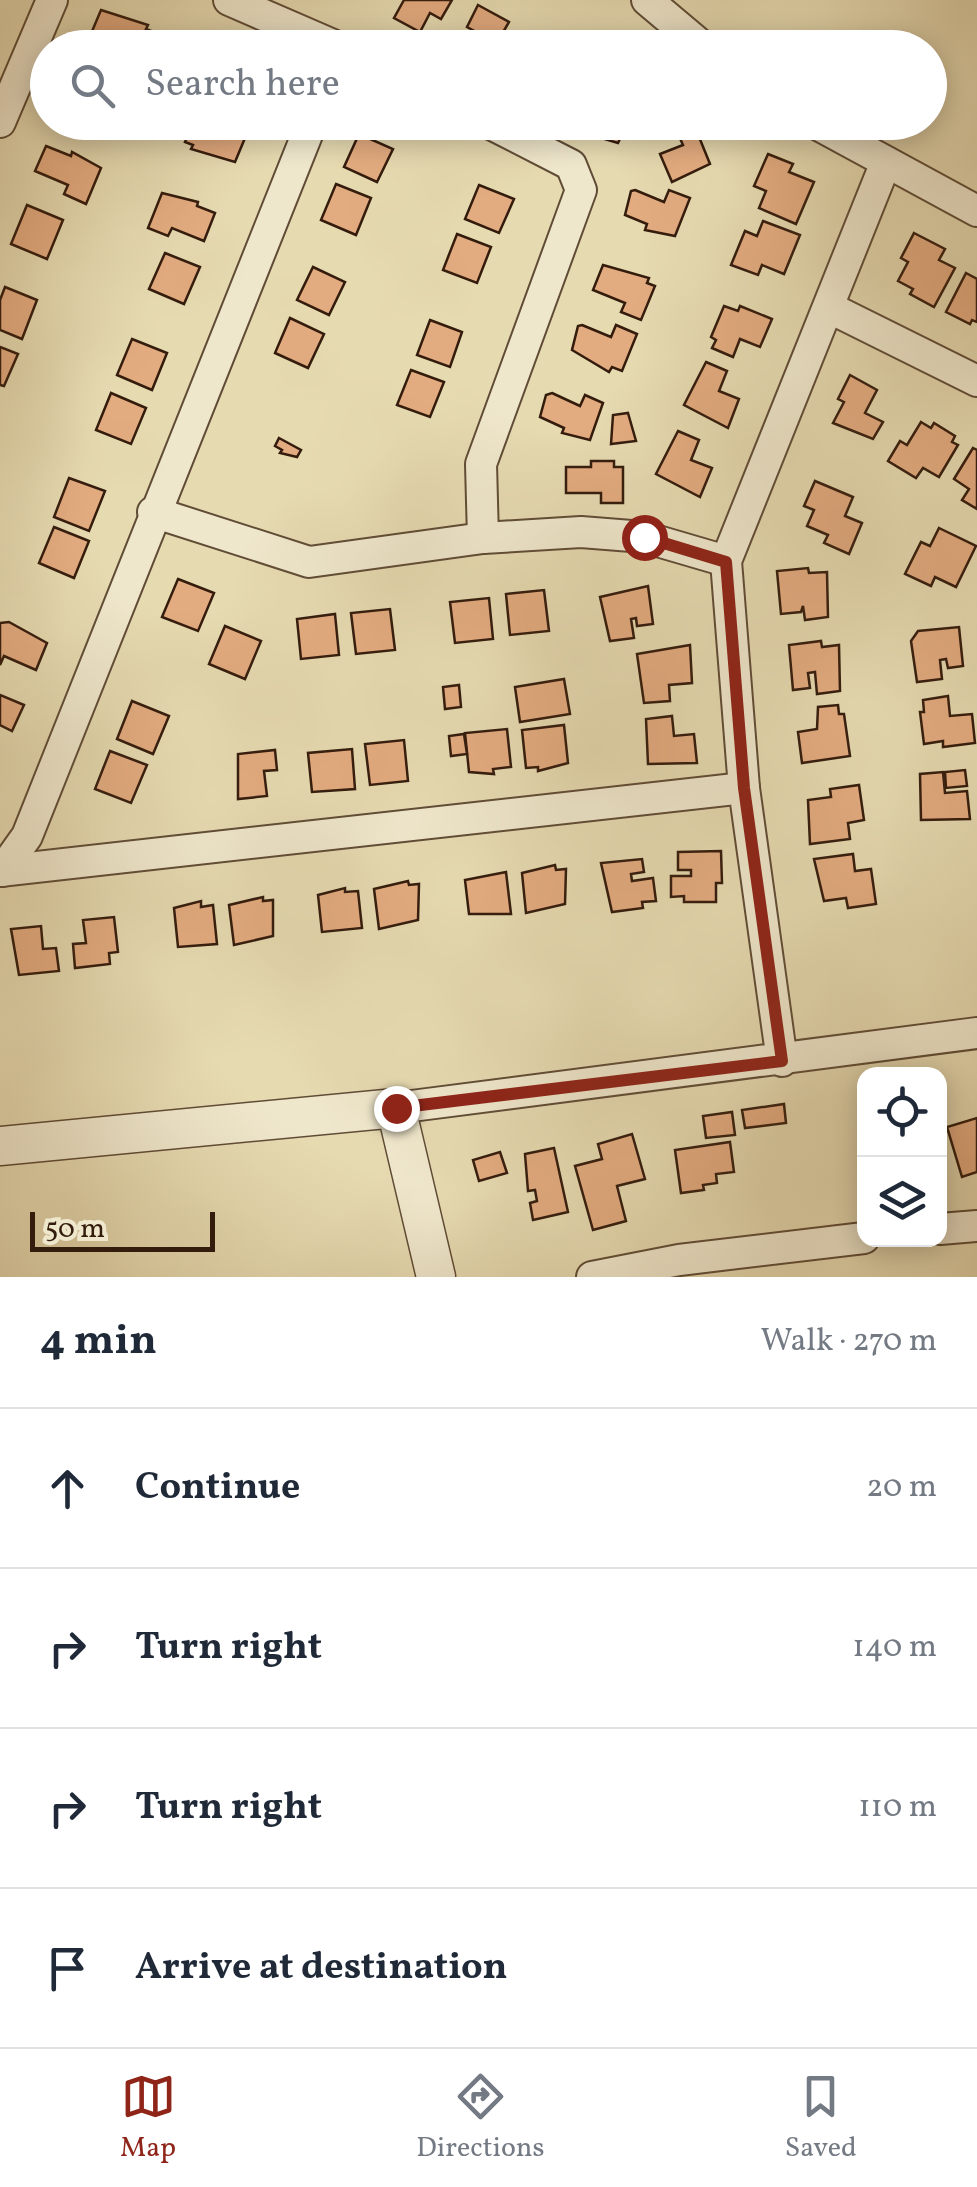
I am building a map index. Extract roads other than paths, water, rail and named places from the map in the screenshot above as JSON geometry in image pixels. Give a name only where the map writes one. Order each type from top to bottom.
[{"type":"street","points":[[39,30],[52,0]]},
{"type":"street","points":[[229,0],[298,30]]},
{"type":"street","points":[[648,0],[683,30]]},
{"type":"street","points":[[0,122],[30,52]]},
{"type":"street","points":[[1,871],[27,836],[153,512],[305,140]]},
{"type":"street","points":[[482,538],[481,464],[581,190],[570,165],[522,140]]},
{"type":"street","points":[[846,140],[977,211]]},
{"type":"street","points":[[782,1061],[744,788],[726,562],[886,162]]},
{"type":"street","points":[[830,308],[977,381]]},
{"type":"street","points":[[153,512],[309,562],[482,538],[613,533],[726,562]]},
{"type":"street","points":[[1,871],[744,788]]},
{"type":"street","points":[[0,1146],[396,1108],[977,1034]]},
{"type":"street","points":[[396,1108],[436,1277]]},
{"type":"street","points":[[592,1277],[681,1269],[857,1239]]}]
